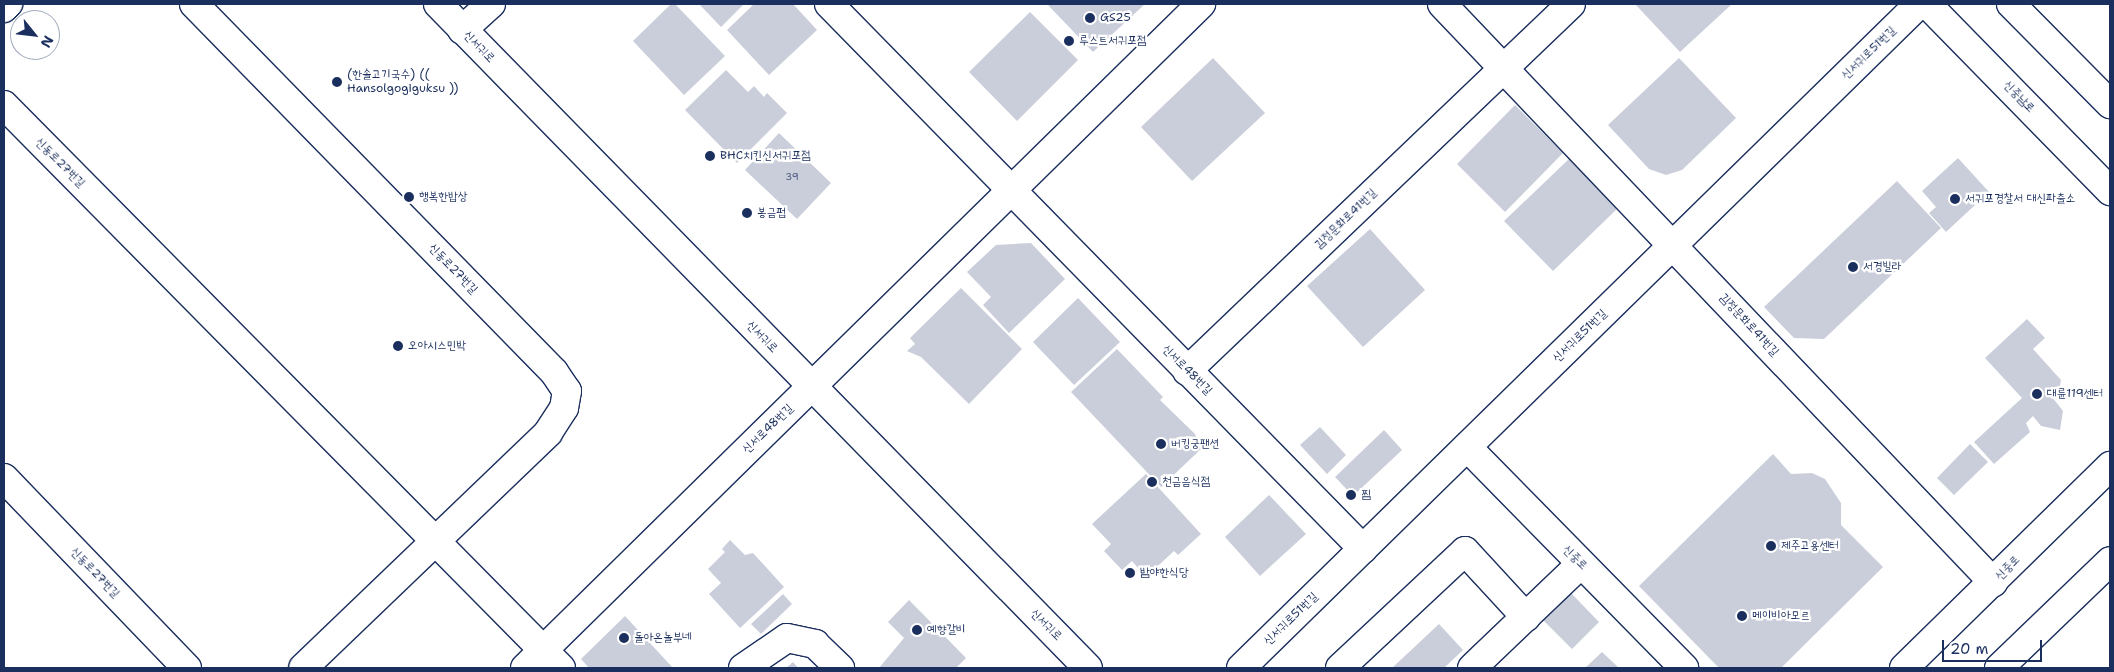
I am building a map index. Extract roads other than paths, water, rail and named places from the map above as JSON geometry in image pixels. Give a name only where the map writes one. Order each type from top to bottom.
[{"type":"street","points":[[4,8],[8,4]]},
{"type":"street","name":"신동로27번길","points":[[194,4],[554,372],[567,391],[564,408],[548,432],[433,540],[303,668]]},
{"type":"street","name":"신서귀로","points":[[438,4],[1088,668]]},
{"type":"street","points":[[462,30],[490,4]]},
{"type":"street","name":"신서로48번길","points":[[829,4],[1363,549]]},
{"type":"street","name":"신서로48번길","points":[[543,662],[811,387],[1201,4]]},
{"type":"street","name":"김정문화로41번길","points":[[1442,4],[1993,582]]},
{"type":"street","name":"김정문화로41번길","points":[[1188,370],[1572,4]]},
{"type":"street","name":"신서귀로51번길","points":[[1241,668],[1919,4]]},
{"type":"street","name":"신중남로","points":[[1927,4],[2110,191]]},
{"type":"street","points":[[2011,4],[2110,104]]},
{"type":"street","name":"신동로27번길","points":[[4,105],[433,540],[543,662]]},
{"type":"street","name":"신중로","points":[[1467,447],[1684,668]]},
{"type":"street","name":"신중로","points":[[1904,668],[2110,466]]},
{"type":"street","name":"신동로27번길","points":[[4,478],[187,668]]},
{"type":"street","points":[[1340,668],[1465,551],[1526,617]]},
{"type":"street","points":[[1999,668],[2110,561]]},
{"type":"street","points":[[1472,668],[1582,564]]},
{"type":"street","points":[[743,668],[787,638],[815,644],[840,668]]},
{"type":"place","name":"GS25","points":[[1090,18]]},
{"type":"place","name":"루스트서귀포점","points":[[1069,41]]},
{"type":"place","name":"(한솔고기국수) (( Hansolgogiguksu ))","points":[[337,82]]},
{"type":"place","name":"BHC치킨신서귀포점","points":[[710,156]]},
{"type":"place","name":"행복한밥상","points":[[409,197]]},
{"type":"place","name":"서귀포경찰서 대신파출소","points":[[1955,199]]},
{"type":"place","name":"봉금펍","points":[[747,213]]},
{"type":"place","name":"서경빌라","points":[[1853,267]]},
{"type":"place","name":"오아시스민박","points":[[398,346]]},
{"type":"place","name":"대륜119센터","points":[[2037,394]]},
{"type":"place","name":"버킹궁팬션","points":[[1161,444]]},
{"type":"place","name":"천금음식점","points":[[1152,482]]},
{"type":"place","name":"찜","points":[[1351,495]]},
{"type":"place","name":"제주고용센터","points":[[1771,546]]},
{"type":"place","name":"밤야한식당","points":[[1130,573]]},
{"type":"place","name":"메이비아모르","points":[[1742,616]]},
{"type":"place","name":"예향갈비","points":[[917,630]]},
{"type":"place","name":"돌아온놀부네","points":[[624,638]]}]
